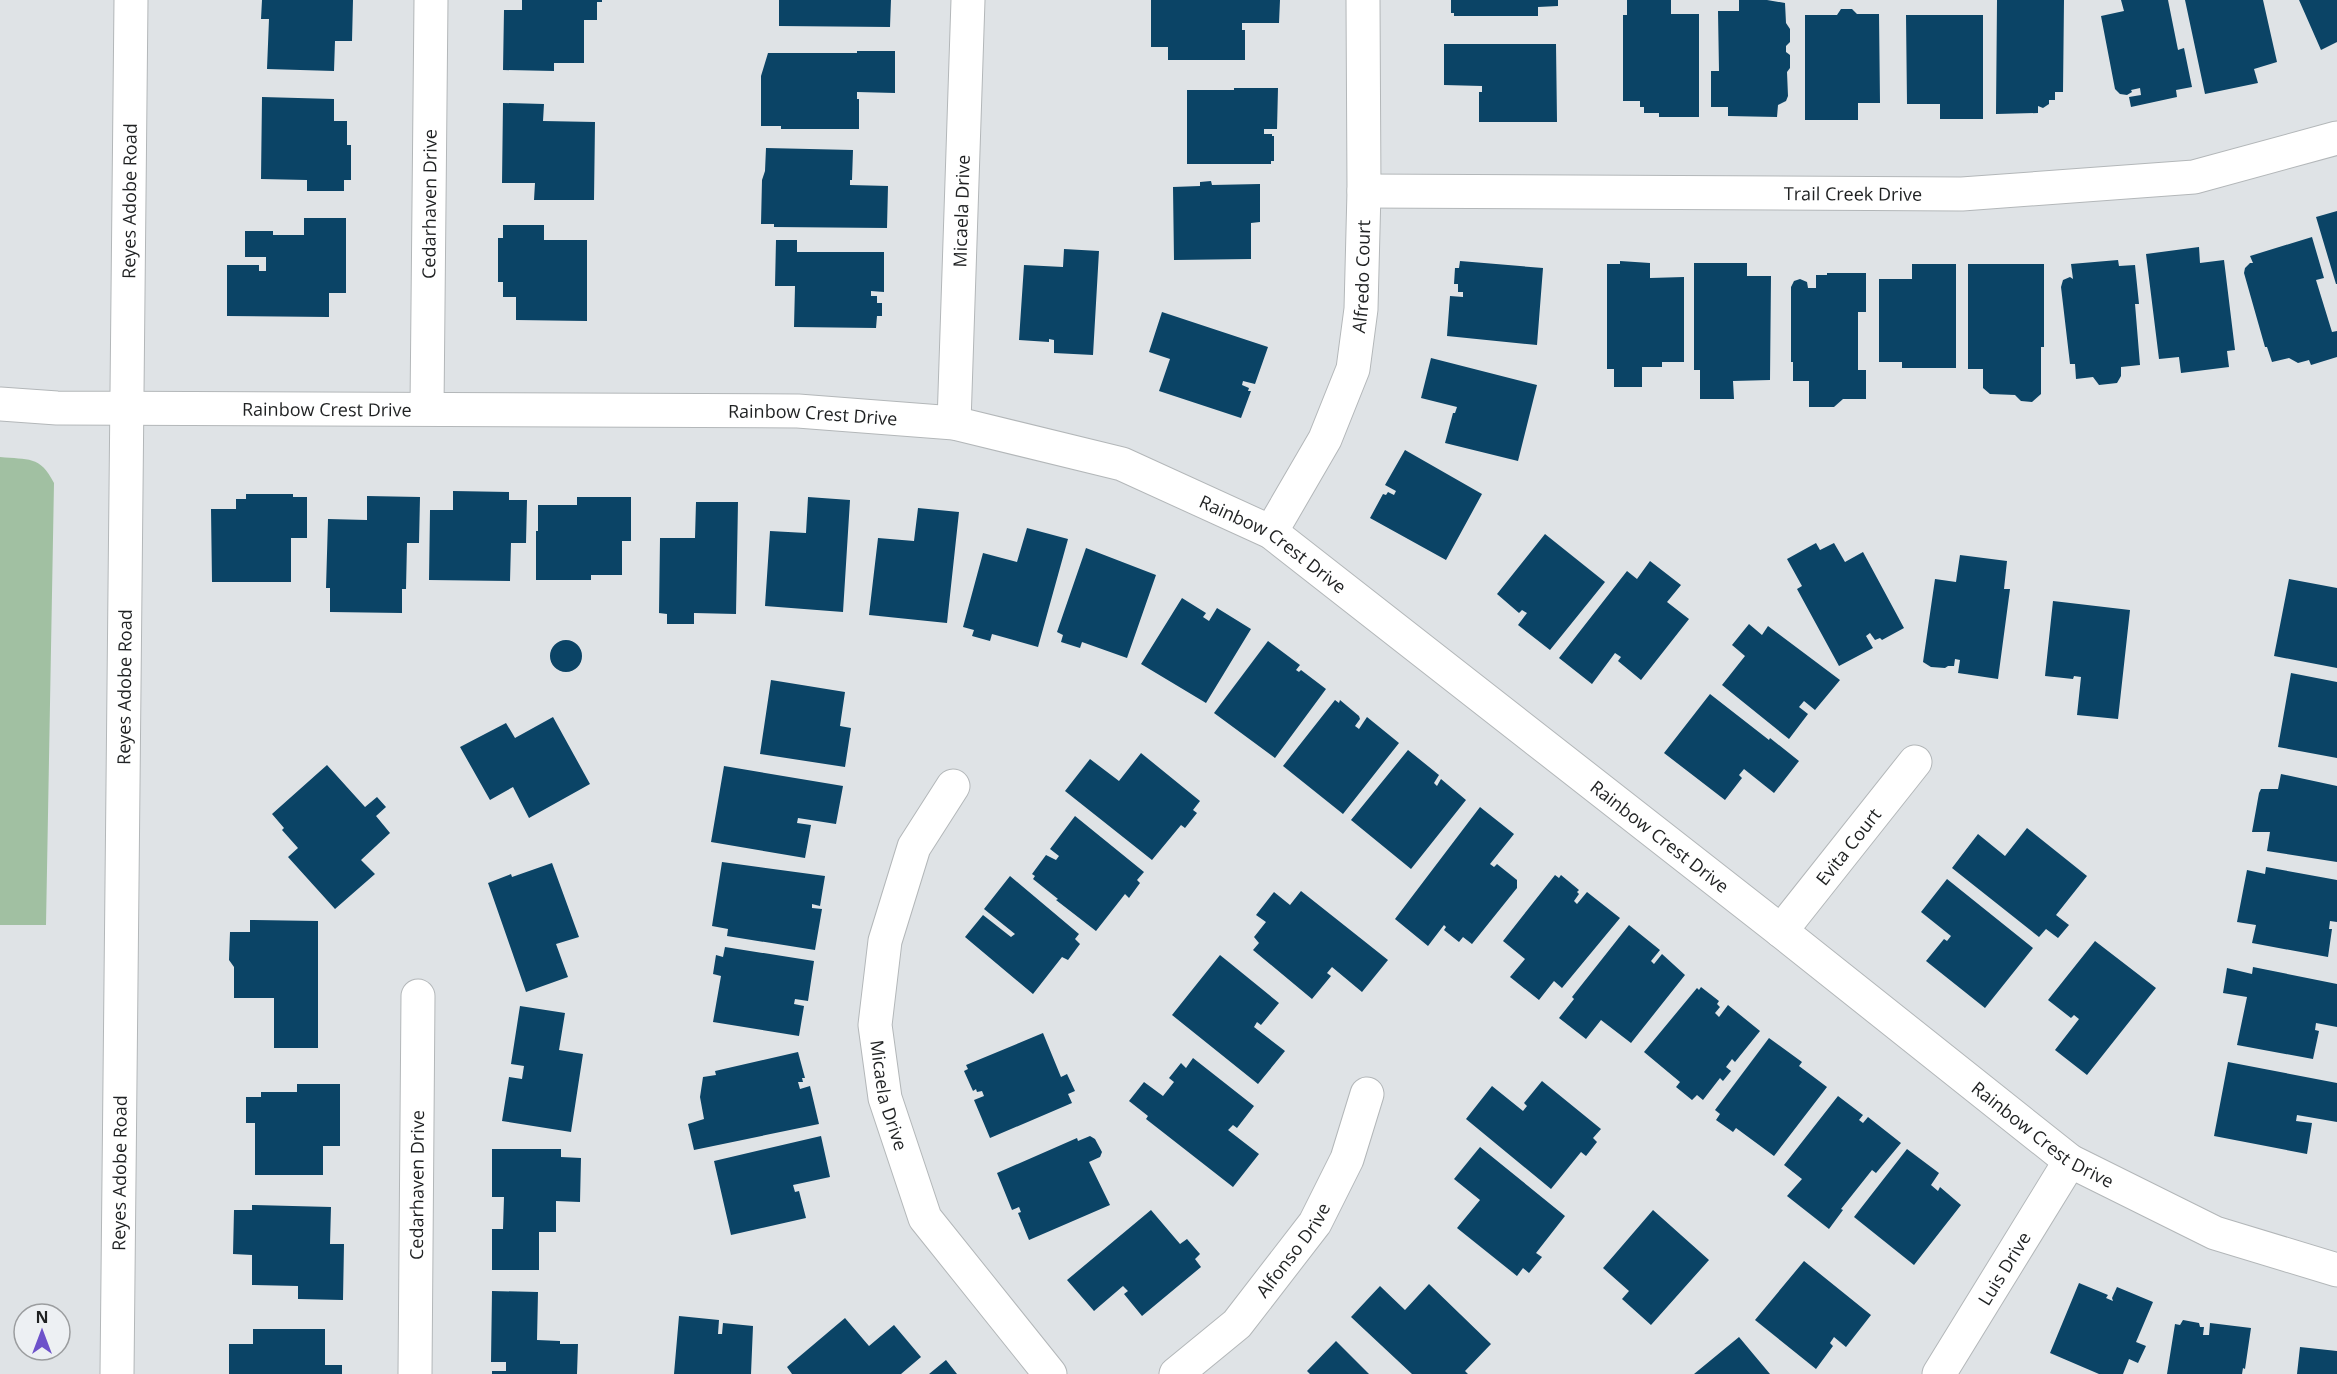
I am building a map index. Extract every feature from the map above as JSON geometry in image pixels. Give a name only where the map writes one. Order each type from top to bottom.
[{"type":"street","name":"Reyes Adobe Road","points":[[117,1374],[131,0]]},
{"type":"street","name":"Cedarhaven Drive","points":[[427,408],[431,0]]},
{"type":"street","name":"Micaela Drive","points":[[954,423],[968,0]]},
{"type":"street","name":"Alfredo Court","points":[[1271,532],[1325,439],[1353,369],[1361,309],[1364,191],[1363,0]]},
{"type":"street","name":"Trail Creek Drive","points":[[1364,191],[1962,194],[2194,177],[2337,138]]},
{"type":"street","name":"Rainbow Crest Drive","points":[[0,404],[57,408],[798,411],[954,423],[1122,464],[1271,532],[1781,931],[2070,1161],[2215,1233],[2337,1270]]},
{"type":"street","name":"Evita Court","points":[[1781,931],[1915,762]]},
{"type":"street","name":"Micaela Drive","points":[[953,786],[914,847],[885,941],[875,1025],[885,1098],[925,1218],[1050,1374]]},
{"type":"street","name":"Cedarhaven Drive","points":[[415,1374],[418,996]]},
{"type":"street","name":"Alfonso Drive","points":[[1176,1374],[1237,1324],[1315,1223],[1347,1160],[1367,1094]]},
{"type":"street","name":"Luis Drive","points":[[1939,1374],[2070,1161]]},
{"type":"green space","points":[[0,457],[26,459],[38,463],[54,483],[46,925],[0,925]]},
{"type":"building","points":[[262,0],[353,0],[352,41],[335,41],[334,71],[267,69],[269,19],[261,19]]},
{"type":"building","points":[[522,0],[602,0],[602,2],[597,2],[597,20],[584,20],[584,63],[554,63],[554,71],[503,70],[504,10],[522,10]]},
{"type":"building","points":[[779,0],[891,0],[890,27],[779,26]]},
{"type":"building","points":[[1151,0],[1280,0],[1279,23],[1242,23],[1242,30],[1245,30],[1245,60],[1168,60],[1168,47],[1151,47]]},
{"type":"building","points":[[1451,0],[1558,0],[1558,6],[1538,7],[1538,16],[1454,16],[1454,13],[1451,13]]},
{"type":"building","points":[[1627,0],[1671,0],[1671,14],[1699,14],[1699,117],[1659,117],[1659,113],[1644,113],[1644,107],[1640,107],[1640,101],[1623,101],[1623,15],[1627,15]]},
{"type":"building","points":[[1739,0],[1767,0],[1785,3],[1786,23],[1790,29],[1790,42],[1786,46],[1786,52],[1790,55],[1790,68],[1787,72],[1788,96],[1786,101],[1778,105],[1777,117],[1728,116],[1728,107],[1711,107],[1711,71],[1719,71],[1718,11],[1739,11]]},
{"type":"building","points":[[1997,0],[2064,0],[2063,92],[2055,92],[2055,100],[2049,100],[2049,104],[2043,108],[2038,106],[2038,113],[1996,114]]},
{"type":"building","points":[[2121,0],[2168,0],[2178,50],[2184,48],[2192,87],[2176,90],[2177,97],[2131,107],[2129,97],[2141,95],[2140,88],[2131,90],[2132,92],[2127,95],[2120,94],[2115,89],[2101,16],[2124,11]]},
{"type":"building","points":[[2185,0],[2263,0],[2277,62],[2254,69],[2258,83],[2205,94]]},
{"type":"building","points":[[2299,0],[2337,0],[2337,42],[2321,50]]},
{"type":"building","points":[[1841,9],[1852,9],[1857,14],[1879,14],[1880,103],[1858,103],[1858,120],[1805,120],[1805,15],[1837,15]]},
{"type":"building","points":[[1906,15],[1983,15],[1983,119],[1940,119],[1940,104],[1907,104]]},
{"type":"building","points":[[1444,44],[1556,44],[1557,122],[1479,122],[1479,92],[1482,92],[1482,86],[1444,85]]},
{"type":"building","points":[[857,51],[895,51],[895,93],[857,92],[859,129],[781,129],[781,126],[761,126],[761,76],[768,53],[857,53]]},
{"type":"building","points":[[1234,88],[1278,88],[1277,129],[1264,129],[1264,134],[1274,136],[1274,161],[1271,161],[1271,164],[1187,164],[1187,90],[1234,90]]},
{"type":"building","points":[[262,97],[334,99],[334,121],[347,121],[347,145],[351,145],[351,180],[344,180],[344,191],[307,191],[307,180],[261,179]]},
{"type":"building","points":[[503,103],[544,104],[543,121],[595,122],[594,200],[534,200],[535,183],[502,183]]},
{"type":"building","points":[[766,148],[853,150],[850,185],[888,186],[887,228],[774,227],[774,224],[761,224],[762,180],[765,171]]},
{"type":"building","points":[[1211,181],[1212,185],[1260,184],[1260,222],[1251,223],[1251,259],[1174,260],[1173,187],[1200,186],[1200,182]]},
{"type":"building","points":[[2337,211],[2337,284],[2336,284],[2316,217]]},
{"type":"building","points":[[304,218],[346,218],[346,293],[329,293],[329,317],[227,316],[227,265],[259,265],[259,271],[266,271],[266,257],[245,257],[245,231],[273,231],[273,235],[304,235]]},
{"type":"building","points":[[503,225],[544,225],[544,240],[587,240],[587,321],[516,320],[516,297],[503,297],[503,282],[498,282],[498,238],[503,238]]},
{"type":"building","points":[[2312,237],[2324,278],[2316,280],[2332,332],[2337,331],[2337,357],[2311,365],[2309,360],[2298,363],[2289,358],[2272,362],[2267,347],[2265,347],[2244,273],[2245,268],[2253,263],[2250,256]]},
{"type":"building","points":[[776,240],[797,240],[797,252],[884,252],[884,292],[871,291],[871,296],[877,296],[877,303],[882,303],[882,316],[877,316],[876,328],[794,327],[795,286],[775,286]]},
{"type":"building","points":[[2199,247],[2200,263],[2224,260],[2235,350],[2227,351],[2229,367],[2181,373],[2179,357],[2159,359],[2146,254]]},
{"type":"building","points":[[1064,249],[1099,251],[1093,355],[1054,353],[1054,340],[1049,339],[1049,342],[1019,340],[1024,265],[1063,267]]},
{"type":"building","points":[[2118,260],[2119,266],[2135,265],[2139,304],[2135,304],[2140,365],[2121,367],[2121,376],[2117,383],[2099,385],[2093,377],[2076,379],[2075,364],[2070,364],[2061,287],[2063,280],[2070,277],[2073,279],[2071,264]]},
{"type":"building","points":[[1460,261],[1543,268],[1537,345],[1447,336],[1450,296],[1463,297],[1463,292],[1458,292],[1458,284],[1454,284],[1455,268],[1459,268]]},
{"type":"building","points":[[1620,261],[1650,263],[1650,278],[1684,277],[1684,362],[1662,362],[1662,367],[1642,367],[1642,387],[1614,387],[1614,369],[1607,369],[1607,264],[1620,264]]},
{"type":"building","points":[[1694,263],[1747,263],[1747,276],[1771,276],[1770,380],[1733,381],[1734,399],[1700,399],[1700,370],[1694,370]]},
{"type":"building","points":[[1912,264],[1956,264],[1956,368],[1902,368],[1902,362],[1879,362],[1879,279],[1912,279]]},
{"type":"building","points":[[1968,264],[2044,264],[2044,347],[2041,347],[2041,394],[2032,402],[2021,401],[2015,395],[1990,394],[1983,388],[1983,369],[1968,369]]},
{"type":"building","points":[[1827,273],[1866,273],[1866,312],[1858,312],[1858,370],[1866,370],[1866,399],[1843,399],[1834,407],[1809,407],[1809,381],[1793,381],[1791,287],[1794,281],[1800,279],[1807,282],[1808,288],[1816,288],[1816,275],[1827,275]]},
{"type":"building","points":[[1162,312],[1268,347],[1255,384],[1243,381],[1242,385],[1251,391],[1241,418],[1159,391],[1170,359],[1149,352]]},
{"type":"building","points":[[1431,358],[1537,385],[1518,461],[1445,443],[1453,413],[1457,407],[1421,398]]},
{"type":"building","points":[[1405,450],[1482,494],[1446,560],[1370,518],[1383,494],[1386,495],[1388,492],[1394,495],[1396,491],[1385,485]]},
{"type":"building","points":[[453,491],[509,492],[509,500],[527,500],[526,543],[511,543],[510,581],[429,580],[430,510],[453,510]]},
{"type":"building","points":[[246,494],[293,494],[293,497],[307,497],[307,538],[291,538],[291,582],[212,582],[211,509],[236,509],[236,499],[246,499]]},
{"type":"building","points":[[367,496],[420,497],[419,543],[407,543],[406,589],[402,589],[402,613],[330,612],[330,588],[326,588],[328,519],[367,520]]},
{"type":"building","points":[[577,497],[631,497],[631,541],[622,541],[622,575],[591,575],[591,580],[536,580],[538,505],[577,505]]},
{"type":"building","points":[[808,497],[850,500],[843,612],[765,606],[770,531],[806,533]]},
{"type":"building","points":[[696,502],[738,502],[736,614],[694,613],[694,624],[667,624],[667,614],[659,613],[660,538],[695,538]]},
{"type":"building","points":[[918,508],[959,512],[947,623],[869,615],[878,538],[914,541]]},
{"type":"building","points":[[1027,528],[1068,539],[1038,647],[992,634],[990,641],[972,636],[974,630],[963,627],[983,553],[1017,562]]},
{"type":"building","points":[[1545,534],[1605,582],[1550,650],[1518,625],[1527,613],[1522,610],[1519,613],[1497,594]]},
{"type":"building","points":[[1816,543],[1820,550],[1834,543],[1845,562],[1863,552],[1904,628],[1882,640],[1880,638],[1875,640],[1870,633],[1866,636],[1873,648],[1839,666],[1797,589],[1802,586],[1787,559]]},
{"type":"building","points":[[1086,548],[1156,575],[1127,658],[1082,642],[1080,648],[1061,642],[1063,635],[1057,632]]},
{"type":"building","points":[[1960,555],[2007,561],[2004,589],[2010,589],[1998,679],[1958,673],[1960,660],[1955,659],[1954,666],[1945,668],[1931,667],[1923,662],[1935,579],[1956,582]]},
{"type":"building","points":[[1650,561],[1681,585],[1667,602],[1689,619],[1641,680],[1618,661],[1621,657],[1615,653],[1592,684],[1559,658],[1627,571],[1637,579]]},
{"type":"building","points":[[2289,579],[2337,588],[2337,668],[2274,656]]},
{"type":"building","points":[[1182,598],[1206,613],[1203,617],[1209,621],[1217,608],[1251,629],[1206,703],[1141,664]]},
{"type":"building","points":[[2053,601],[2130,610],[2118,719],[2077,715],[2081,677],[2074,676],[2073,679],[2045,676]]},
{"type":"building","points":[[1749,624],[1762,635],[1768,626],[1840,680],[1815,710],[1804,701],[1799,707],[1808,714],[1789,739],[1722,685],[1745,656],[1732,645]]},
{"type":"building","points":[[566,640],[577,645],[582,656],[577,667],[566,672],[555,667],[550,656],[555,645]]},
{"type":"building","points":[[1268,641],[1300,665],[1296,670],[1299,672],[1301,670],[1326,689],[1275,758],[1214,713]]},
{"type":"building","points":[[2291,673],[2337,682],[2337,758],[2278,747]]},
{"type":"building","points":[[771,680],[845,692],[840,726],[851,728],[845,767],[760,754]]},
{"type":"building","points":[[1710,694],[1799,761],[1774,793],[1744,769],[1739,775],[1742,778],[1725,800],[1664,753]]},
{"type":"building","points":[[1335,700],[1339,703],[1340,700],[1359,716],[1360,719],[1355,726],[1359,729],[1367,717],[1399,743],[1343,814],[1283,766]]},
{"type":"building","points":[[553,717],[590,784],[529,818],[513,787],[490,800],[460,747],[506,723],[515,738]]},
{"type":"building","points":[[1408,750],[1439,775],[1434,783],[1437,786],[1441,779],[1466,800],[1411,869],[1351,820]]},
{"type":"building","points":[[1141,753],[1200,801],[1193,810],[1197,813],[1185,828],[1181,825],[1152,860],[1065,791],[1090,759],[1119,781]]},
{"type":"building","points":[[327,765],[365,807],[377,797],[386,807],[376,816],[390,833],[361,860],[375,874],[335,909],[288,857],[298,848],[272,814]]},
{"type":"building","points":[[724,766],[843,786],[836,824],[798,818],[797,823],[811,825],[805,858],[711,842]]},
{"type":"building","points":[[2281,774],[2337,786],[2337,862],[2267,851],[2270,832],[2252,832],[2261,789],[2278,789]]},
{"type":"building","points":[[1480,807],[1514,834],[1490,864],[1494,867],[1497,864],[1517,880],[1517,888],[1472,944],[1463,937],[1459,942],[1444,930],[1446,927],[1444,925],[1428,946],[1395,919]]},
{"type":"building","points":[[1075,816],[1144,872],[1137,880],[1140,883],[1129,898],[1125,894],[1096,931],[1056,900],[1058,899],[1033,879],[1035,876],[1032,874],[1046,855],[1056,860],[1059,856],[1050,849]]},
{"type":"building","points":[[2027,828],[2087,876],[2056,915],[2069,925],[2058,938],[2046,929],[2039,937],[1952,868],[1978,834],[2005,856]]},
{"type":"building","points":[[722,862],[825,876],[820,906],[812,904],[812,908],[822,909],[815,950],[727,936],[728,929],[712,926]]},
{"type":"building","points":[[552,863],[579,937],[556,944],[568,977],[526,992],[488,883]]},
{"type":"building","points":[[2266,867],[2337,880],[2337,922],[2330,921],[2329,929],[2332,929],[2328,957],[2252,943],[2256,925],[2237,922],[2247,870],[2265,874]]},
{"type":"building","points":[[1555,875],[1559,878],[1561,875],[1579,890],[1574,901],[1577,904],[1587,892],[1620,918],[1562,988],[1554,981],[1539,1000],[1510,977],[1525,959],[1503,941]]},
{"type":"building","points":[[1010,876],[1079,934],[1075,939],[1080,944],[1068,960],[1062,957],[1033,994],[965,937],[983,915],[1011,937],[1015,934],[984,909]]},
{"type":"building","points":[[1947,879],[2033,948],[1985,1008],[1926,961],[1944,939],[1947,941],[1951,936],[1921,912]]},
{"type":"building","points":[[1301,891],[1388,960],[1362,992],[1332,967],[1327,973],[1331,976],[1312,999],[1253,950],[1259,943],[1254,937],[1266,922],[1256,915],[1274,892],[1290,905]]},
{"type":"building","points":[[250,920],[318,921],[318,1048],[274,1048],[274,998],[234,998],[234,967],[229,960],[230,932],[250,932]]},
{"type":"building","points":[[1629,925],[1660,950],[1651,961],[1654,964],[1662,954],[1685,975],[1631,1043],[1601,1020],[1586,1039],[1559,1018],[1574,999],[1572,997]]},
{"type":"building","points":[[2095,941],[2156,988],[2087,1075],[2055,1050],[2079,1019],[2074,1015],[2071,1018],[2048,1000]]},
{"type":"building","points":[[725,947],[814,961],[808,1001],[795,999],[794,1004],[804,1006],[799,1036],[713,1022],[721,976],[713,974],[716,955],[723,957]]},
{"type":"building","points":[[1220,955],[1279,1003],[1261,1025],[1257,1022],[1254,1027],[1285,1051],[1258,1084],[1172,1015]]},
{"type":"building","points":[[2253,967],[2337,984],[2337,1027],[2316,1023],[2315,1030],[2319,1031],[2313,1059],[2237,1045],[2247,997],[2223,993],[2227,968],[2252,974]]},
{"type":"building","points":[[1701,987],[1719,1001],[1717,1004],[1720,1007],[1715,1013],[1719,1017],[1728,1005],[1760,1031],[1735,1062],[1732,1059],[1726,1067],[1731,1071],[1723,1081],[1720,1078],[1703,1100],[1697,1095],[1692,1100],[1676,1087],[1680,1082],[1644,1052],[1697,988],[1699,990]]},
{"type":"building","points":[[520,1006],[565,1013],[559,1050],[583,1054],[571,1132],[502,1121],[509,1077],[522,1079],[524,1066],[511,1064]]},
{"type":"building","points":[[1043,1033],[1061,1077],[1067,1074],[1075,1091],[1068,1094],[1072,1103],[990,1138],[974,1100],[984,1096],[982,1091],[977,1092],[976,1089],[973,1091],[964,1071],[968,1069],[966,1065]]},
{"type":"building","points":[[1769,1038],[1802,1062],[1799,1066],[1827,1087],[1774,1156],[1736,1128],[1733,1132],[1716,1120],[1720,1114],[1715,1110]]},
{"type":"building","points":[[798,1052],[805,1078],[802,1078],[803,1082],[798,1082],[800,1089],[810,1086],[819,1124],[694,1150],[688,1124],[704,1119],[700,1097],[703,1077],[716,1075],[715,1071]]},
{"type":"building","points":[[1193,1058],[1254,1106],[1237,1128],[1233,1125],[1228,1130],[1259,1154],[1233,1187],[1146,1119],[1148,1116],[1129,1101],[1144,1082],[1163,1096],[1174,1082],[1169,1078],[1181,1063],[1186,1068]]},
{"type":"building","points":[[2228,1062],[2337,1083],[2337,1122],[2297,1115],[2296,1121],[2312,1123],[2307,1154],[2214,1136]]},
{"type":"building","points":[[1542,1081],[1601,1129],[1593,1138],[1597,1142],[1586,1156],[1581,1152],[1551,1189],[1466,1119],[1492,1086],[1523,1111],[1527,1106],[1524,1103]]},
{"type":"building","points":[[297,1084],[340,1084],[340,1146],[323,1146],[323,1175],[255,1175],[255,1123],[246,1123],[246,1097],[261,1097],[261,1092],[297,1092]]},
{"type":"building","points":[[1838,1096],[1863,1115],[1859,1120],[1863,1123],[1868,1117],[1901,1143],[1876,1173],[1872,1170],[1841,1209],[1843,1210],[1829,1229],[1787,1196],[1802,1179],[1784,1165]]},
{"type":"building","points":[[821,1136],[830,1177],[793,1185],[795,1192],[799,1191],[806,1218],[731,1235],[714,1161]]},
{"type":"building","points":[[1090,1136],[1095,1139],[1102,1152],[1100,1157],[1089,1162],[1110,1205],[1029,1240],[1018,1213],[1021,1212],[1019,1207],[1012,1210],[997,1173],[1077,1138],[1078,1141]]},
{"type":"building","points":[[1480,1147],[1565,1216],[1536,1253],[1542,1257],[1529,1273],[1523,1268],[1517,1276],[1457,1228],[1480,1200],[1454,1179]]},
{"type":"building","points":[[492,1149],[561,1149],[561,1157],[581,1158],[580,1202],[556,1201],[556,1232],[539,1232],[539,1270],[492,1270],[492,1229],[503,1229],[504,1197],[492,1197]]},
{"type":"building","points":[[1907,1149],[1939,1173],[1931,1185],[1938,1191],[1940,1187],[1961,1205],[1914,1265],[1854,1217]]},
{"type":"building","points":[[252,1205],[331,1207],[330,1244],[344,1244],[343,1300],[298,1299],[298,1286],[252,1285],[252,1255],[233,1254],[234,1210],[252,1210]]},
{"type":"building","points":[[1151,1210],[1180,1244],[1187,1239],[1200,1254],[1195,1259],[1201,1267],[1142,1316],[1124,1294],[1128,1291],[1123,1286],[1094,1311],[1067,1280]]},
{"type":"building","points":[[1653,1210],[1709,1260],[1651,1325],[1622,1299],[1629,1291],[1603,1268]]},
{"type":"building","points":[[1804,1261],[1871,1315],[1846,1347],[1834,1337],[1830,1343],[1833,1346],[1816,1369],[1755,1320]]},
{"type":"building","points":[[2079,1283],[2108,1295],[2106,1298],[2113,1301],[2117,1287],[2153,1302],[2136,1342],[2146,1346],[2138,1363],[2129,1359],[2123,1374],[2099,1374],[2050,1353]]},
{"type":"building","points":[[1429,1284],[1491,1344],[1465,1371],[1468,1374],[1412,1374],[1351,1317],[1380,1286],[1405,1310]]},
{"type":"building","points":[[492,1291],[538,1292],[537,1340],[578,1344],[577,1374],[492,1374],[492,1371],[506,1371],[506,1362],[491,1362]]},
{"type":"building","points":[[679,1316],[719,1320],[718,1334],[722,1334],[723,1323],[753,1326],[751,1374],[674,1374]]},
{"type":"building","points":[[845,1318],[869,1346],[894,1325],[921,1357],[901,1374],[792,1374],[787,1367]]},
{"type":"building","points":[[2183,1320],[2199,1323],[2200,1327],[2204,1327],[2203,1335],[2209,1335],[2210,1323],[2251,1328],[2245,1369],[2243,1368],[2242,1374],[2167,1374],[2175,1324],[2180,1325]]},
{"type":"building","points":[[253,1329],[325,1329],[325,1365],[342,1365],[342,1374],[229,1374],[229,1344],[253,1344]]},
{"type":"building","points":[[1739,1337],[1770,1374],[1694,1374]]},
{"type":"building","points":[[1336,1341],[1369,1374],[1310,1374],[1307,1371]]},
{"type":"building","points":[[2300,1347],[2337,1351],[2337,1374],[2297,1374]]},
{"type":"building","points":[[946,1360],[957,1374],[929,1374]]}]
